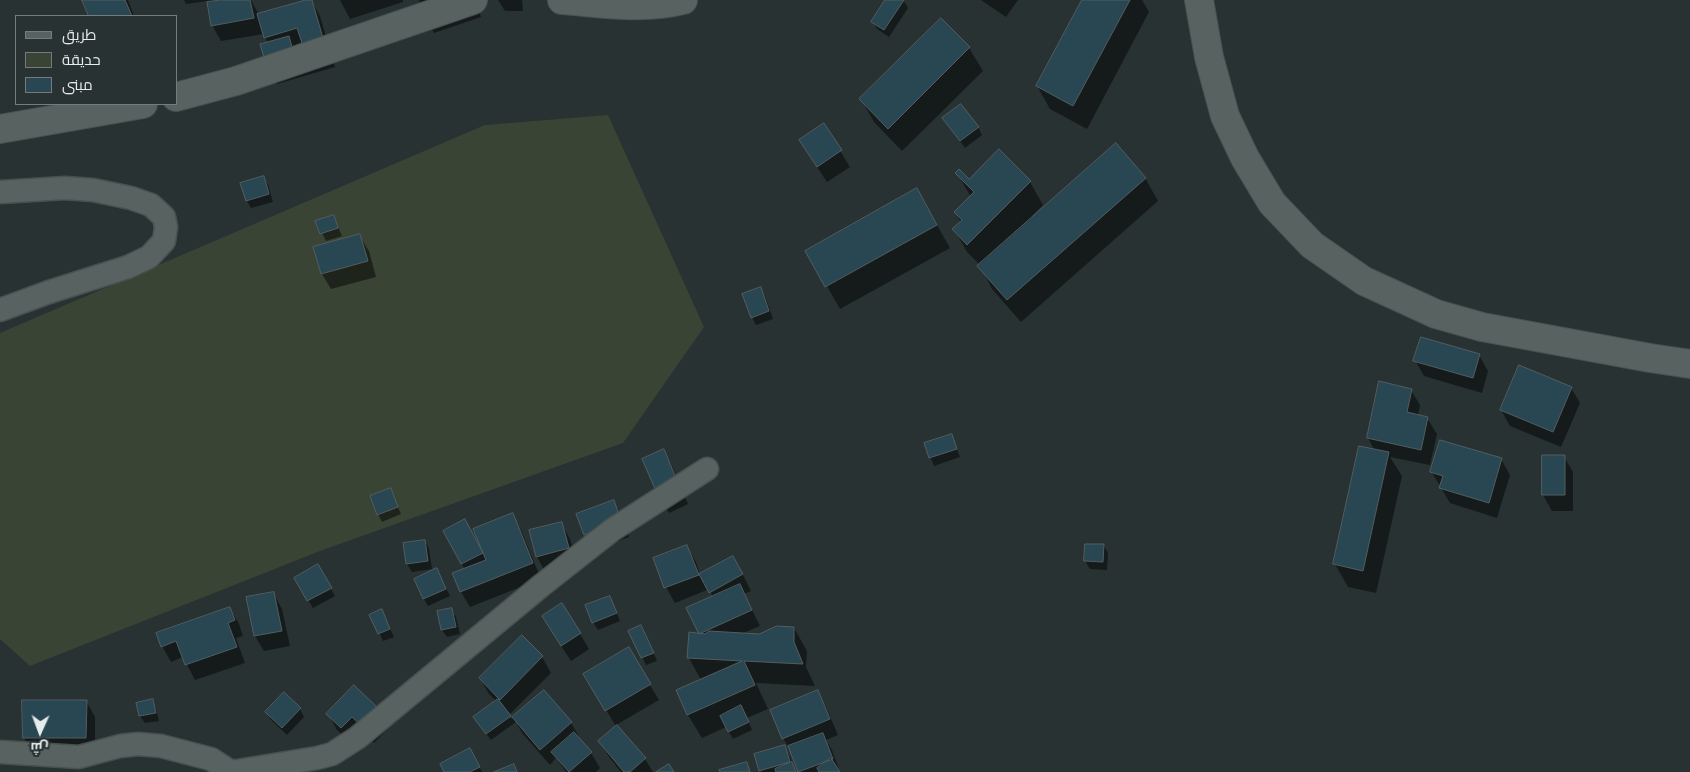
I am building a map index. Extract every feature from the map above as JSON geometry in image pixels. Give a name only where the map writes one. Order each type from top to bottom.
[{"type":"main road","points":[[178,96],[236,81],[473,0]]},
{"type":"main road","points":[[562,0],[648,6],[669,4],[683,0]]},
{"type":"main road","points":[[1199,0],[1209,57],[1225,116],[1245,158],[1272,203],[1312,245],[1364,281],[1436,314],[1482,327],[1641,357],[1690,364]]},
{"type":"main road","points":[[0,129],[136,105]]},
{"type":"street","points":[[0,192],[65,188],[94,190],[151,205],[164,216],[166,227],[164,241],[149,257],[128,267],[0,310]]},
{"type":"street","points":[[0,752],[79,757],[120,746],[138,744],[161,746],[211,759],[231,772],[332,754],[358,738],[542,585],[612,530],[707,469]]},
{"type":"green space","points":[[608,115],[704,327],[623,443],[320,551],[30,666],[0,639],[0,333],[485,125]]},
{"type":"building","points":[[82,0],[125,0],[132,15],[89,15]]},
{"type":"building","points":[[250,0],[254,18],[211,26],[207,2]]},
{"type":"building","points":[[312,0],[327,52],[267,68],[260,44],[289,36],[292,47],[302,43],[297,28],[264,38],[257,14]]},
{"type":"building","points":[[885,0],[904,0],[884,30],[871,22]]},
{"type":"building","points":[[1082,0],[1130,0],[1073,106],[1036,86]]},
{"type":"building","points":[[941,18],[970,47],[888,129],[859,99]]},
{"type":"building","points":[[961,104],[979,127],[960,141],[942,118]]},
{"type":"building","points":[[824,123],[842,150],[817,167],[799,140]]},
{"type":"building","points":[[1116,143],[1146,178],[1007,300],[977,266]]},
{"type":"building","points":[[999,149],[1031,181],[967,245],[952,229],[962,220],[954,212],[974,192],[955,173],[959,169],[969,179]]},
{"type":"building","points":[[264,176],[269,194],[246,201],[240,183]]},
{"type":"building","points":[[917,188],[937,225],[825,287],[805,251]]},
{"type":"building","points":[[334,215],[338,228],[320,234],[315,221]]},
{"type":"building","points":[[360,234],[368,261],[321,274],[313,247]]},
{"type":"building","points":[[761,287],[769,311],[751,318],[742,294]]},
{"type":"building","points":[[1421,337],[1480,354],[1473,378],[1413,361]]},
{"type":"building","points":[[1519,365],[1572,387],[1553,432],[1500,410]]},
{"type":"building","points":[[1379,381],[1412,389],[1407,412],[1428,417],[1421,450],[1367,438]]},
{"type":"building","points":[[952,434],[957,449],[929,458],[924,443]]},
{"type":"building","points":[[1440,440],[1502,458],[1489,503],[1439,488],[1443,476],[1430,472]]},
{"type":"building","points":[[1359,446],[1389,452],[1363,571],[1333,564]]},
{"type":"building","points":[[664,449],[680,488],[659,498],[642,459]]},
{"type":"building","points":[[1542,455],[1565,455],[1565,495],[1542,495]]},
{"type":"building","points":[[391,488],[398,507],[377,515],[370,496]]},
{"type":"building","points":[[614,500],[621,521],[584,535],[576,514]]},
{"type":"building","points":[[513,513],[533,563],[460,592],[452,573],[486,560],[473,529]]},
{"type":"building","points":[[465,519],[483,553],[461,564],[443,531]]},
{"type":"building","points":[[562,522],[569,548],[536,557],[529,530]]},
{"type":"building","points":[[425,540],[428,561],[406,564],[403,543]]},
{"type":"building","points":[[1085,544],[1104,544],[1103,562],[1084,561]]},
{"type":"building","points":[[687,545],[699,575],[664,588],[653,558]]},
{"type":"building","points":[[733,556],[743,574],[709,593],[699,574]]},
{"type":"building","points":[[318,564],[332,588],[307,601],[294,578]]},
{"type":"building","points":[[437,568],[446,589],[423,599],[414,579]]},
{"type":"building","points":[[740,584],[752,610],[699,634],[686,608]]},
{"type":"building","points":[[274,592],[282,631],[254,636],[246,597]]},
{"type":"building","points":[[610,596],[617,613],[592,623],[585,605]]},
{"type":"building","points":[[562,603],[581,633],[561,646],[542,616]]},
{"type":"building","points":[[230,607],[235,620],[228,623],[237,647],[185,665],[176,641],[161,647],[156,633]]},
{"type":"building","points":[[452,608],[456,627],[441,630],[437,611]]},
{"type":"building","points":[[382,609],[390,629],[378,634],[369,615]]},
{"type":"building","points":[[641,625],[654,653],[641,658],[628,631]]},
{"type":"building","points":[[777,626],[794,627],[794,642],[803,664],[744,661],[755,685],[687,715],[676,690],[742,661],[687,658],[689,632],[705,634],[709,631],[759,634]]},
{"type":"building","points":[[522,635],[543,656],[500,700],[479,678]]},
{"type":"building","points":[[629,647],[651,684],[605,711],[583,674]]},
{"type":"building","points":[[354,685],[381,711],[364,728],[352,717],[341,728],[326,714]]},
{"type":"building","points":[[544,690],[572,722],[540,750],[512,717]]},
{"type":"building","points":[[818,690],[830,719],[782,739],[770,710]]},
{"type":"building","points":[[284,692],[301,708],[282,728],[265,712]]},
{"type":"building","points":[[153,699],[156,713],[139,716],[136,703]]},
{"type":"building","points":[[498,699],[511,716],[486,734],[473,717]]},
{"type":"building","points":[[22,700],[87,700],[86,738],[23,738]]},
{"type":"building","points":[[741,705],[749,722],[728,732],[720,716]]},
{"type":"building","points":[[617,725],[646,758],[630,772],[624,772],[598,741]]},
{"type":"building","points":[[574,732],[592,752],[569,772],[551,752]]},
{"type":"building","points":[[823,733],[833,759],[798,772],[788,746]]},
{"type":"building","points":[[785,745],[790,762],[759,771],[754,754]]},
{"type":"building","points":[[470,748],[480,767],[470,772],[444,772],[440,764]]},
{"type":"building","points":[[831,758],[840,772],[819,772],[817,768]]},
{"type":"building","points":[[747,762],[750,772],[720,772],[719,770]]},
{"type":"building","points":[[792,762],[796,772],[776,772],[775,769]]},
{"type":"building","points":[[514,764],[517,772],[494,772]]},
{"type":"building","points":[[669,764],[674,772],[656,772]]}]
